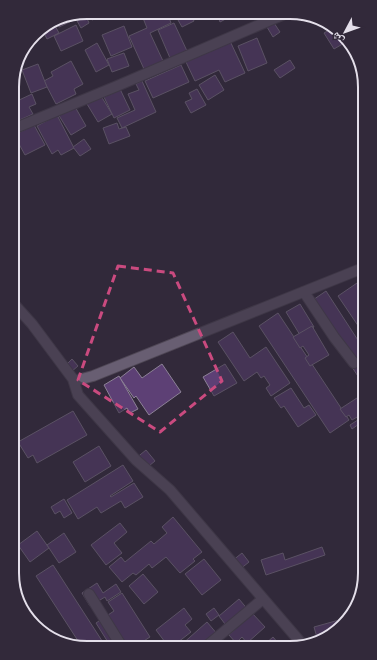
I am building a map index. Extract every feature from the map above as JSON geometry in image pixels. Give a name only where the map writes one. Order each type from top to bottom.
[{"type":"street","points":[[19,127],[118,86],[273,19]]},
{"type":"street","points":[[74,381],[93,376],[358,270]]},
{"type":"street","points":[[304,292],[334,337],[354,363]]},
{"type":"street","points":[[19,310],[32,324],[73,379],[78,395],[136,460],[170,490],[299,640]]},
{"type":"street","points":[[89,594],[118,641]]},
{"type":"street","points":[[214,641],[263,600]]},
{"type":"highlighted area","points":[[118,266],[173,273],[222,381],[160,432],[78,380]]},
{"type":"building","points":[[87,19],[89,23],[81,28],[76,20]]},
{"type":"building","points":[[143,19],[170,19],[171,23],[150,33],[163,61],[144,69],[129,36],[147,28]]},
{"type":"building","points":[[177,19],[193,19],[194,21],[182,27]]},
{"type":"building","points":[[219,19],[226,19],[220,22]]},
{"type":"building","points":[[74,20],[59,27],[58,25],[61,24]]},
{"type":"building","points":[[174,23],[187,51],[170,58],[158,30]]},
{"type":"building","points":[[274,23],[280,32],[273,37],[267,27]]},
{"type":"building","points":[[76,25],[83,41],[61,51],[54,36]]},
{"type":"building","points":[[124,26],[132,47],[111,56],[102,35]]},
{"type":"building","points":[[56,27],[59,33],[47,39],[44,34]]},
{"type":"building","points":[[257,38],[267,63],[248,71],[238,46]]},
{"type":"building","points":[[230,41],[245,73],[225,82],[219,70],[195,81],[186,62]]},
{"type":"building","points":[[97,43],[109,65],[96,72],[85,50]]},
{"type":"building","points":[[124,53],[129,66],[112,72],[107,59]]},
{"type":"building","points":[[290,60],[295,68],[280,78],[274,70]]},
{"type":"building","points":[[71,61],[83,84],[74,89],[76,94],[56,104],[44,81],[53,76],[51,72]]},
{"type":"building","points":[[38,64],[47,87],[31,93],[22,70]]},
{"type":"building","points":[[181,65],[189,82],[153,98],[145,81]]},
{"type":"building","points":[[215,75],[224,90],[208,100],[199,85]]},
{"type":"building","points":[[142,81],[156,112],[122,128],[117,118],[135,110],[128,94],[139,90],[136,84]]},
{"type":"building","points":[[120,89],[130,110],[114,118],[104,97]]},
{"type":"building","points":[[197,89],[206,105],[191,113],[185,102],[192,99],[189,93]]},
{"type":"building","points":[[32,94],[36,104],[29,107],[33,114],[19,120],[19,100]]},
{"type":"building","points":[[101,96],[112,114],[98,122],[87,104]]},
{"type":"building","points":[[74,105],[86,126],[71,135],[58,114]]},
{"type":"building","points":[[57,115],[74,148],[61,155],[58,150],[52,154],[37,126]]},
{"type":"building","points":[[117,123],[119,129],[126,127],[130,136],[109,144],[103,128]]},
{"type":"building","points":[[34,125],[45,145],[25,155],[19,144],[19,132]]},
{"type":"building","points":[[84,139],[91,149],[80,156],[73,147]]},
{"type":"building","points":[[358,282],[358,326],[338,296]]},
{"type":"building","points":[[326,291],[358,340],[358,376],[310,302]]},
{"type":"building","points":[[300,304],[314,327],[300,335],[286,312]]},
{"type":"building","points":[[278,313],[349,420],[330,433],[259,326]]},
{"type":"building","points":[[312,326],[329,355],[310,366],[305,358],[309,355],[303,346],[300,348],[293,337]]},
{"type":"building","points":[[233,332],[250,358],[266,347],[290,383],[271,396],[266,388],[270,385],[264,376],[261,378],[257,372],[244,381],[218,342]]},
{"type":"building","points":[[72,359],[78,366],[71,372],[66,365]]},
{"type":"building","points":[[162,364],[181,392],[149,415],[136,396],[134,398],[120,378],[134,367],[142,378]]},
{"type":"building","points":[[225,364],[237,383],[214,396],[203,377]]},
{"type":"building","points":[[119,376],[138,409],[130,413],[127,408],[119,413],[104,385]]},
{"type":"building","points":[[291,388],[304,408],[309,405],[316,415],[298,427],[284,406],[281,408],[274,398]]},
{"type":"building","points":[[357,398],[358,399],[358,416],[352,420],[349,415],[346,417],[340,409]]},
{"type":"building","points":[[73,411],[87,435],[37,463],[33,455],[28,458],[19,441]]},
{"type":"building","points":[[358,420],[358,425],[352,429],[350,425]]},
{"type":"building","points":[[99,446],[111,466],[85,482],[73,462]]},
{"type":"building","points":[[146,450],[155,461],[144,470],[135,459]]},
{"type":"building","points":[[123,465],[133,481],[110,496],[111,497],[134,483],[143,497],[125,508],[121,501],[101,513],[97,507],[78,519],[67,500]]},
{"type":"building","points":[[64,499],[72,513],[64,518],[60,511],[55,514],[51,507]]},
{"type":"building","points":[[173,517],[202,552],[193,559],[195,561],[180,573],[166,557],[152,568],[149,564],[136,575],[133,573],[122,582],[109,567],[121,557],[125,562],[151,541],[154,544],[167,533],[162,527]]},
{"type":"building","points":[[120,523],[127,532],[114,543],[122,553],[106,565],[91,545]]},
{"type":"building","points":[[37,531],[49,548],[30,562],[19,544]]},
{"type":"building","points":[[64,533],[76,552],[59,563],[47,545]]},
{"type":"building","points":[[322,547],[325,555],[266,575],[261,560],[283,553],[285,560]]},
{"type":"building","points":[[242,553],[249,562],[239,570],[232,561]]},
{"type":"building","points":[[204,559],[221,580],[202,595],[185,574]]},
{"type":"building","points":[[53,565],[102,641],[77,640],[36,576]]},
{"type":"building","points":[[143,574],[158,592],[144,604],[129,586]]},
{"type":"building","points":[[97,583],[103,593],[116,584],[121,592],[107,601],[105,597],[90,606],[82,593]]},
{"type":"building","points":[[122,593],[150,637],[144,641],[107,641],[96,623],[114,611],[108,602]]},
{"type":"building","points":[[239,599],[249,611],[228,628],[219,616]]},
{"type":"building","points":[[184,608],[192,619],[185,625],[191,632],[179,641],[164,641],[156,630]]},
{"type":"building","points":[[214,608],[219,615],[211,621],[206,614]]},
{"type":"building","points":[[252,613],[265,627],[249,641],[245,641],[242,637],[238,641],[234,641],[229,635]]},
{"type":"building","points":[[338,620],[328,630],[316,635],[314,627]]},
{"type":"building","points":[[207,622],[218,635],[211,641],[186,641]]},
{"type":"building","points":[[273,637],[276,641],[268,641]]}]
